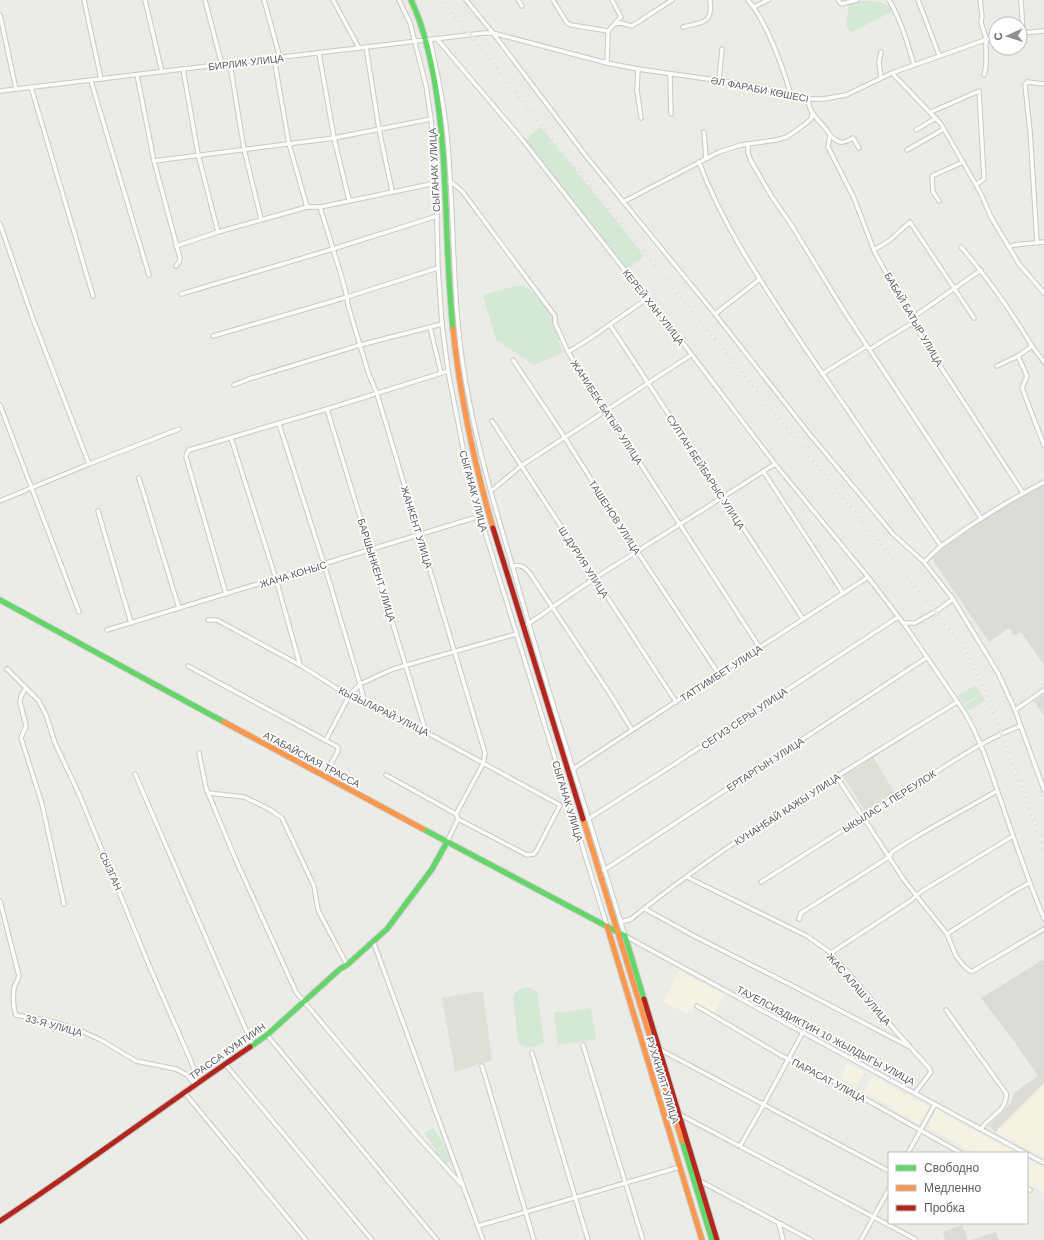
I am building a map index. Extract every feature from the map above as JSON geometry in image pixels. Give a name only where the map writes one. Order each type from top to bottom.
[{"type":"main road","points":[[406,0],[426,40],[438,134],[448,324],[456,385],[467,443],[486,518],[609,927],[707,1240]]},
{"type":"main road","points":[[410,0],[421,22],[438,99],[442,133],[452,323],[460,385],[471,442],[490,517],[712,1240]]},
{"type":"main road","name":"АТАБАЙСКАЯ ТРАССА","points":[[0,600],[324,776],[618,932]]},
{"type":"main road","name":"ТРАССА КУМТИИН","points":[[0,1221],[69,1175],[184,1092],[267,1036],[304,1001],[387,929],[432,869],[447,842]]},
{"type":"main road","name":"РУХАНИЯТ УЛИЦА","points":[[609,927],[702,1240]]},
{"type":"main road","name":"ТАУЕЛСИЗДИКТИН 10 ЖЫЛДЫГЫ УЛИЦА","points":[[618,932],[625,936]]},
{"type":"main road","name":"РУХАНИЯТ УЛИЦА","points":[[625,936],[717,1240]]},
{"type":"street","points":[[84,0],[101,79]]},
{"type":"street","points":[[145,0],[162,72]]},
{"type":"street","points":[[205,0],[222,65]]},
{"type":"street","points":[[264,0],[280,58]]},
{"type":"street","points":[[333,0],[359,48]]},
{"type":"street","name":"СЫГАНАК УЛИЦА","points":[[399,0],[410,23],[415,41],[426,86],[431,119],[436,183],[438,268],[442,324],[448,371],[463,448],[480,516],[609,927]]},
{"type":"street","points":[[466,0],[493,33],[586,156],[715,314],[807,431],[893,534],[924,562],[954,599],[998,673],[1015,710],[1043,783],[1044,790]]},
{"type":"street","points":[[518,0],[522,6]]},
{"type":"street","points":[[553,0],[567,23],[608,31]]},
{"type":"street","points":[[606,63],[608,31],[621,17],[612,0]]},
{"type":"street","points":[[615,24],[621,23],[632,26],[672,0]]},
{"type":"street","points":[[683,27],[706,20],[710,16],[710,0]]},
{"type":"street","points":[[748,0],[754,7],[767,31],[783,70],[791,95]]},
{"type":"street","points":[[754,7],[768,0]]},
{"type":"street","points":[[838,0],[841,4],[857,0]]},
{"type":"street","points":[[889,0],[904,32],[914,65]]},
{"type":"street","points":[[918,0],[939,55]]},
{"type":"street","points":[[980,0],[982,16],[981,22],[986,39],[986,65],[984,75]]},
{"type":"street","points":[[1021,0],[1021,16]]},
{"type":"street","points":[[0,15],[16,89]]},
{"type":"street","points":[[1028,32],[1044,31]]},
{"type":"street","name":"БИРЛИК УЛИЦА","points":[[0,91],[473,34],[493,33]]},
{"type":"street","name":"ӘЛ ФАРАБИ КӨШЕСІ","points":[[493,33],[606,63],[670,74],[757,86],[791,95],[823,99],[846,95],[892,73],[986,39]]},
{"type":"street","name":"КЕРЕЙ ХАН УЛИЦА","points":[[437,39],[521,138],[648,298],[775,464],[868,577],[903,623],[973,727],[1029,883],[1042,908],[1044,919]]},
{"type":"street","points":[[426,40],[442,100],[447,134],[455,294],[469,399],[477,437],[528,624],[625,936]]},
{"type":"street","points":[[366,47],[378,129],[392,191]]},
{"type":"street","points":[[719,80],[722,48]]},
{"type":"street","points":[[881,52],[878,62],[881,78]]},
{"type":"street","points":[[319,53],[334,138],[348,200]]},
{"type":"street","points":[[274,58],[289,144],[307,207]]},
{"type":"street","points":[[230,64],[244,149],[261,219]]},
{"type":"street","points":[[183,69],[198,154],[218,232]]},
{"type":"street","points":[[638,69],[637,90],[641,118]]},
{"type":"street","points":[[892,73],[936,118],[944,129],[976,185],[991,217],[1008,247],[1019,264],[1044,293]]},
{"type":"street","points":[[670,74],[671,114]]},
{"type":"street","points":[[137,75],[154,161],[180,260],[176,266]]},
{"type":"street","points":[[91,81],[149,275]]},
{"type":"street","points":[[1036,242],[1030,131],[1025,85],[1027,82],[1044,84]]},
{"type":"street","points":[[31,87],[93,296]]},
{"type":"street","points":[[930,112],[979,91],[984,179],[976,185]]},
{"type":"street","points":[[808,98],[808,107],[812,114],[825,126],[836,142],[842,143],[853,138],[859,148]]},
{"type":"street","points":[[623,202],[718,152],[748,144],[787,137],[811,119],[812,114]]},
{"type":"street","points":[[916,130],[936,118]]},
{"type":"street","points":[[154,161],[198,154],[334,138],[431,119]]},
{"type":"street","points":[[907,150],[944,129]]},
{"type":"street","points":[[704,132],[706,158]]},
{"type":"street","name":"БАБАЙ БАТЫР УЛИЦА","points":[[830,135],[828,147],[854,198],[874,250],[929,349],[1023,493]]},
{"type":"street","points":[[748,144],[749,157],[759,176],[867,346],[981,518]]},
{"type":"street","points":[[699,162],[710,192],[760,279],[822,374],[940,546]]},
{"type":"street","points":[[939,201],[933,192],[932,176],[963,162]]},
{"type":"street","name":"ЖАНИБЕК БАТЫР УЛИЦА","points":[[450,181],[462,191],[555,316],[555,323],[568,352],[760,648]]},
{"type":"street","points":[[176,246],[261,219],[307,207],[320,207],[436,183]]},
{"type":"street","name":"ЖАНКЕНТ УЛИЦА","points":[[320,207],[368,372],[377,394],[485,753],[483,764]]},
{"type":"street","points":[[181,294],[333,249],[437,216]]},
{"type":"street","points":[[874,250],[890,240],[910,222],[974,318]]},
{"type":"street","points":[[0,224],[33,319],[88,464]]},
{"type":"street","points":[[1008,247],[1044,242]]},
{"type":"street","points":[[961,247],[981,270],[1008,307],[1032,346],[1044,362]]},
{"type":"street","points":[[213,336],[347,297],[438,268]]},
{"type":"street","points":[[870,349],[913,320],[954,288],[981,270]]},
{"type":"street","points":[[715,314],[760,279]]},
{"type":"street","points":[[568,352],[648,298]]},
{"type":"street","points":[[234,385],[360,345],[442,324]]},
{"type":"street","name":"СУЛТАН БЕЙБАРЫС УЛИЦА","points":[[610,325],[803,619]]},
{"type":"street","points":[[430,327],[441,373]]},
{"type":"street","points":[[822,374],[867,346]]},
{"type":"street","points":[[997,366],[1018,356],[1032,346]]},
{"type":"street","points":[[491,491],[521,466],[691,355]]},
{"type":"street","points":[[1018,356],[1027,376],[1022,388],[1044,445]]},
{"type":"street","name":"ТАШЕНОВ УЛИЦА","points":[[513,360],[718,673]]},
{"type":"street","points":[[226,594],[186,455],[189,450],[279,424],[448,371]]},
{"type":"street","points":[[0,405],[79,612]]},
{"type":"street","name":"БАРШЫНКЕНТ УЛИЦА","points":[[327,409],[426,732]]},
{"type":"street","name":"Ш.ДУРИЯ УЛИЦА","points":[[492,421],[676,702]]},
{"type":"street","points":[[279,424],[324,564],[365,704]]},
{"type":"street","points":[[0,501],[88,464],[179,429]]},
{"type":"street","points":[[231,438],[276,579],[300,665]]},
{"type":"street","points":[[528,624],[595,578],[775,464]]},
{"type":"street","points":[[763,471],[843,593]]},
{"type":"street","points":[[139,478],[179,608]]},
{"type":"street","points":[[924,562],[940,546],[981,518],[1044,482]]},
{"type":"street","points":[[98,511],[131,623]]},
{"type":"street","name":"ЖАНА КОНЫС","points":[[107,630],[480,516]]},
{"type":"street","points":[[512,566],[521,565],[526,568],[609,692],[632,730]]},
{"type":"street","name":"ТАТТИМБЕТ УЛИЦА","points":[[573,769],[718,673],[760,648],[868,577]]},
{"type":"street","points":[[903,623],[916,623],[954,599]]},
{"type":"street","name":"СЕГИЗ СЕРЫ УЛИЦА","points":[[588,819],[898,617]]},
{"type":"street","name":"КЫЗЫЛАРАЙ УЛИЦА","points":[[208,620],[217,620],[300,665],[349,696],[426,732],[560,805],[537,850],[534,854],[527,855],[457,816]]},
{"type":"street","points":[[326,740],[349,696],[360,684],[393,669],[516,634]]},
{"type":"street","name":"ЕРТАРГЫН УЛИЦА","points":[[604,870],[926,658]]},
{"type":"street","points":[[188,666],[338,747],[338,751],[324,776]]},
{"type":"street","name":"СЫЗГАН","points":[[7,669],[39,701],[46,715],[55,743],[79,794],[151,970],[191,1061],[195,1072],[196,1085]]},
{"type":"street","points":[[26,688],[21,696],[20,702],[26,726],[21,738],[42,804],[64,904]]},
{"type":"street","points":[[1015,710],[1044,690]]},
{"type":"street","name":"КУНАНБАЙ КАЖЫ УЛИЦА","points":[[621,922],[631,919],[727,848],[957,702]]},
{"type":"street","name":"ЫКЫЛАС 1 ПЕРЕУЛОК","points":[[761,882],[980,745],[1004,732],[1020,726]]},
{"type":"street","points":[[199,753],[208,793],[235,858],[296,992],[417,1136],[461,1184]]},
{"type":"street","points":[[447,842],[457,816],[483,764]]},
{"type":"street","points":[[135,774],[253,1046]]},
{"type":"street","points":[[386,775],[457,816]]},
{"type":"street","points":[[838,777],[904,880],[947,934],[956,956],[971,972],[1044,929]]},
{"type":"street","points":[[799,919],[800,913],[889,857],[894,851],[924,832],[997,791]]},
{"type":"street","points":[[208,793],[244,796],[282,818],[314,886],[318,910],[347,965]]},
{"type":"street","points":[[831,953],[916,896],[1013,836]]},
{"type":"street","name":"ЖАС АЛАШ УЛИЦА","points":[[687,877],[807,936],[831,953],[870,998],[893,1028],[929,1068],[931,1072],[915,1093]]},
{"type":"street","points":[[947,934],[1029,883]]},
{"type":"street","name":"33-Я УЛИЦА","points":[[0,901],[19,976],[18,981],[14,986],[13,1008],[16,1015],[53,1022],[79,1030],[101,1040],[136,1061],[176,1069],[188,1075],[196,1085]]},
{"type":"street","points":[[645,909],[696,937],[911,1047]]},
{"type":"street","name":"ТАУЕЛСИЗДИКТИН 10 ЖЫЛДЫГЫ УЛИЦА","points":[[625,936],[1022,1152]]},
{"type":"street","points":[[373,941],[461,1184],[483,1240]]},
{"type":"street","name":"ПАРАСАТ УЛИЦА","points":[[697,1006],[782,1056],[824,1076],[959,1152]]},
{"type":"street","points":[[946,1010],[1006,1093],[1007,1100],[1004,1106],[981,1129]]},
{"type":"street","points":[[740,1146],[803,1032]]},
{"type":"street","points":[[267,1036],[437,1240]]},
{"type":"street","points":[[583,1045],[643,1240]]},
{"type":"street","points":[[659,1048],[888,1171]]},
{"type":"street","points":[[532,1054],[588,1240]]},
{"type":"street","points":[[226,1065],[372,1240]]},
{"type":"street","points":[[482,1066],[534,1240]]},
{"type":"street","points":[[184,1092],[306,1240]]},
{"type":"street","points":[[909,1152],[935,1104]]},
{"type":"street","points":[[678,1113],[914,1239]]},
{"type":"street","name":"ТАУЕЛСИЗДИКТИН 10 ЖЫЛДЫГЫ УЛИЦА","points":[[1028,1155],[1044,1163]]},
{"type":"street","points":[[478,1226],[680,1167]]},
{"type":"street","points":[[700,1181],[811,1240]]},
{"type":"street","points":[[861,1240],[888,1191]]},
{"type":"street","points":[[780,1224],[783,1240]]},
{"type":"shaded area","points":[[1044,485],[1044,665],[1021,632],[1014,636],[1009,628],[989,642],[932,559],[943,548],[989,516]]},
{"type":"shaded area","points":[[1044,694],[1044,716],[1034,701]]},
{"type":"shaded area","points":[[873,757],[895,793],[865,811],[843,776]]},
{"type":"shaded area","points":[[1044,959],[1044,1083],[996,1132],[989,1126],[1011,1103],[1014,1093],[1038,1076],[981,998]]},
{"type":"shaded area","points":[[679,971],[725,995],[714,1013],[696,1003],[691,1015],[664,1002]]},
{"type":"shaded area","points":[[483,991],[492,1060],[455,1072],[442,998]]},
{"type":"shaded area","points":[[847,1063],[864,1072],[857,1086],[840,1079]]},
{"type":"shaded area","points":[[873,1077],[929,1107],[919,1124],[864,1092]]},
{"type":"shaded area","points":[[1044,1083],[1044,1157],[996,1132]]},
{"type":"shaded area","points":[[936,1109],[1014,1152],[971,1152],[929,1127]]},
{"type":"shaded area","points":[[1028,1160],[1044,1168],[1044,1193],[1028,1185]]},
{"type":"shaded area","points":[[962,1225],[968,1240],[945,1240],[943,1232]]},
{"type":"shaded area","points":[[996,1232],[999,1240],[971,1240],[992,1233]]},
{"type":"green space","points":[[859,1],[873,1],[882,3],[890,7],[893,11],[852,32],[846,27],[849,5]]},
{"type":"green space","points":[[541,127],[644,256],[627,270],[525,140]]},
{"type":"green space","points":[[525,286],[538,297],[553,317],[560,337],[559,343],[564,352],[534,365],[496,340],[483,295],[512,287]]},
{"type":"green space","points":[[975,685],[981,693],[964,704],[958,696]]},
{"type":"green space","points":[[981,694],[985,700],[969,711],[965,705]]},
{"type":"green space","points":[[528,987],[537,992],[544,1042],[536,1047],[526,1048],[518,1042],[513,996],[519,989]]},
{"type":"green space","points":[[591,1008],[596,1039],[558,1045],[554,1013]]},
{"type":"green space","points":[[433,1128],[444,1145],[436,1150],[425,1133]]},
{"type":"green space","points":[[446,1145],[452,1161],[446,1164],[435,1152]]},
{"type":"railway","points":[[441,0],[470,34],[537,120],[962,646],[982,682],[1044,848]]},
{"type":"traffic: fast","points":[[411,0],[428,48],[439,109],[453,329]]},
{"type":"traffic: fast","points":[[0,600],[224,722]]},
{"type":"traffic: fast","points":[[423,829],[625,936],[644,999]]},
{"type":"traffic: fast","points":[[250,1047],[267,1035],[387,929],[432,869],[447,842]]},
{"type":"traffic: fast","points":[[682,1141],[712,1240]]},
{"type":"traffic: slow","points":[[453,329],[468,429],[493,528]]},
{"type":"traffic: slow","points":[[224,722],[423,829]]},
{"type":"traffic: slow","points":[[583,819],[682,1141]]},
{"type":"traffic: slow","points":[[607,926],[702,1240]]},
{"type":"traffic: jam","points":[[493,528],[583,819]]},
{"type":"traffic: jam","points":[[644,999],[717,1240]]},
{"type":"traffic: jam","points":[[0,1221],[250,1047]]}]
